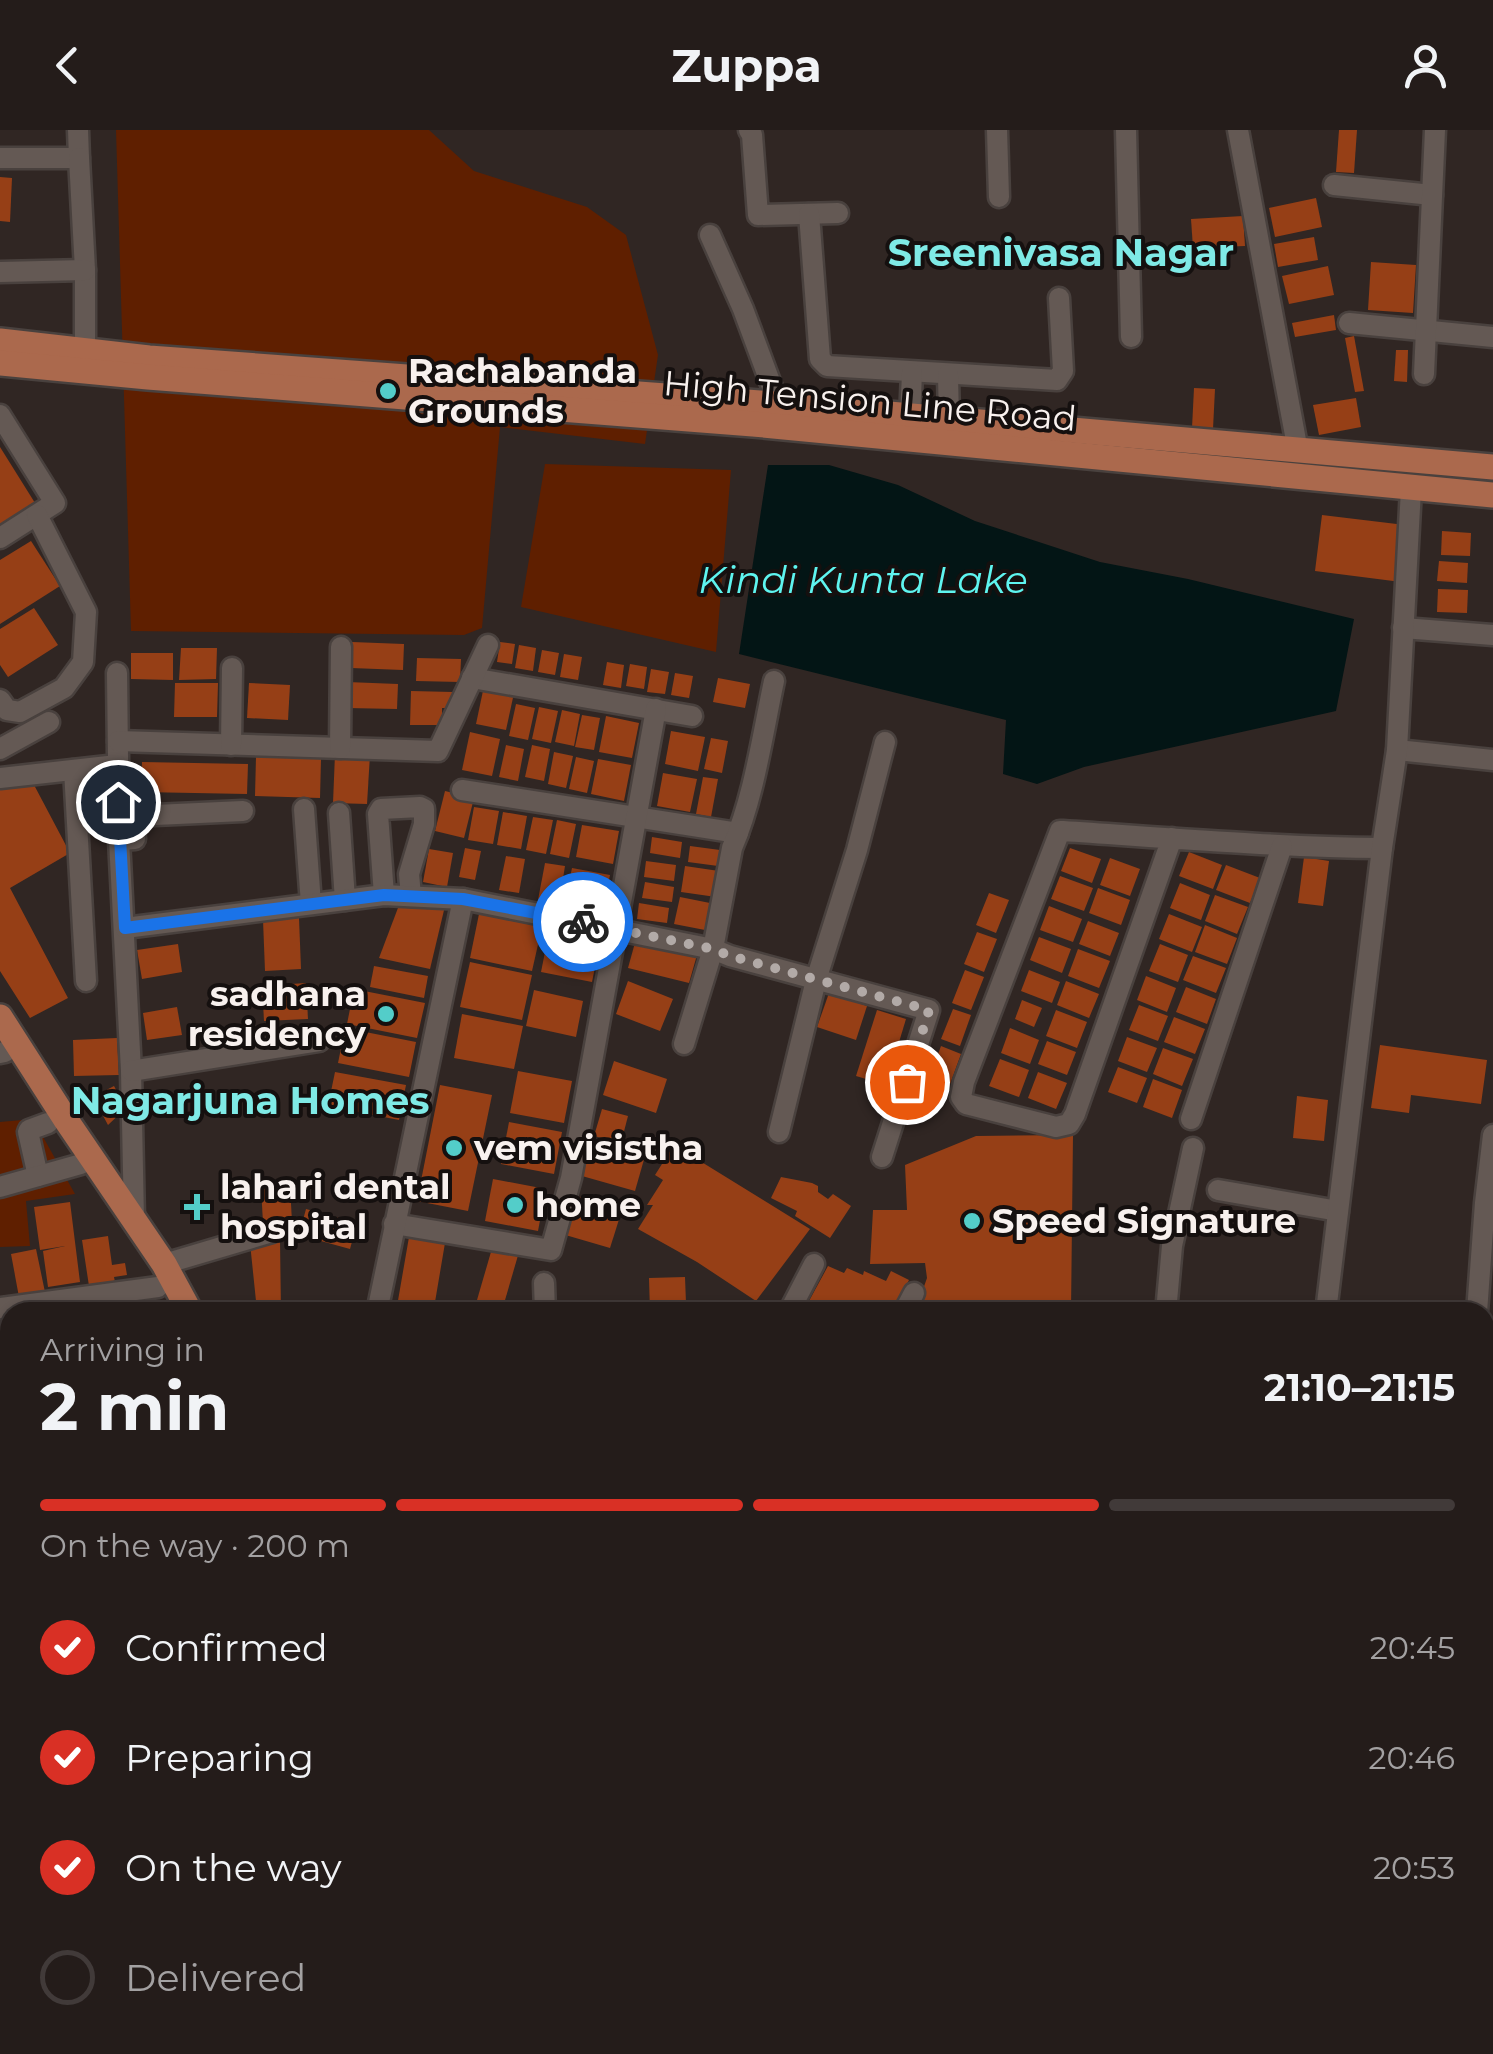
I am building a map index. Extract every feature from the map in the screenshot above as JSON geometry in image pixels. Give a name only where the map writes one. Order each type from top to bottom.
[{"type":"main road","name":"High Tension Line Road","points":[[0,341],[774,415],[1493,496]]},
{"type":"main road","name":"High Tension Line Road","points":[[0,363],[148,377],[774,415],[910,418],[1493,467]]},
{"type":"main road","points":[[0,1018],[134,1220],[170,1302]]},
{"type":"main road","points":[[2,1050],[48,1123],[182,1302]]},
{"type":"street","points":[[78,130],[86,351]]},
{"type":"street","points":[[749,130],[758,215],[838,214]]},
{"type":"street","points":[[997,130],[999,197]]},
{"type":"street","points":[[1126,130],[1131,337]]},
{"type":"street","points":[[1238,130],[1298,451]]},
{"type":"street","points":[[1424,374],[1434,130]]},
{"type":"street","points":[[0,158],[79,158]]},
{"type":"street","points":[[1334,185],[1432,195]]},
{"type":"street","points":[[810,214],[821,362],[827,366],[1056,380],[1063,372],[1059,298]]},
{"type":"street","points":[[710,235],[744,309],[772,387],[774,415]]},
{"type":"street","points":[[0,272],[84,270]]},
{"type":"street","points":[[1349,323],[1493,336]]},
{"type":"street","points":[[910,418],[912,373]]},
{"type":"street","points":[[948,375],[949,421]]},
{"type":"street","points":[[0,414],[55,503],[0,538]]},
{"type":"street","points":[[1327,1302],[1397,750],[1412,489]]},
{"type":"street","points":[[0,700],[7,710],[20,712],[64,688],[83,662],[86,612],[37,515]]},
{"type":"street","points":[[1403,628],[1493,635]]},
{"type":"street","points":[[118,741],[438,752],[488,645]]},
{"type":"street","points":[[340,748],[341,646]]},
{"type":"street","points":[[231,745],[232,668]]},
{"type":"street","points":[[116,673],[134,1220]]},
{"type":"street","points":[[472,678],[692,716]]},
{"type":"street","points":[[684,1044],[713,949],[732,848],[774,682]]},
{"type":"street","points":[[394,1224],[551,1250],[571,1178],[656,709]]},
{"type":"street","points":[[0,749],[49,722]]},
{"type":"street","points":[[779,1132],[816,980],[857,850],[885,742]]},
{"type":"street","points":[[1397,750],[1493,760]]},
{"type":"street","points":[[0,778],[118,766]]},
{"type":"street","points":[[74,770],[86,982]]},
{"type":"street","points":[[462,790],[738,834]]},
{"type":"street","points":[[384,895],[378,814],[381,809],[420,806],[424,809],[424,824],[409,874],[411,896]]},
{"type":"street","points":[[304,809],[312,904]]},
{"type":"street","points":[[119,840],[134,839],[133,816],[243,811]]},
{"type":"street","points":[[339,813],[345,900]]},
{"type":"street","points":[[1172,838],[1069,1124],[1056,1127],[966,1104],[961,1097],[964,1082],[1057,834],[1063,830],[1282,846],[1382,848]]},
{"type":"street","points":[[1191,1120],[1282,846]]},
{"type":"street","points":[[125,928],[384,895],[463,899],[713,949],[929,1010],[882,1157]]},
{"type":"street","points":[[379,1302],[463,899]]},
{"type":"street","points":[[131,1070],[319,1041]]},
{"type":"street","points":[[38,1176],[28,1132],[48,1123]]},
{"type":"street","points":[[1478,1302],[1493,1135]]},
{"type":"street","points":[[1167,1302],[1172,1246],[1193,1148]]},
{"type":"street","points":[[0,1187],[81,1164]]},
{"type":"street","points":[[1218,1190],[1338,1212]]},
{"type":"street","points":[[30,1302],[161,1276],[272,1232]]},
{"type":"street","points":[[794,1302],[814,1264]]},
{"type":"street","points":[[544,1283],[545,1302]]},
{"type":"street","points":[[909,1302],[914,1293]]},
{"type":"shaded area","name":"Rachabanda Grounds","points":[[116,130],[429,130],[474,171],[587,207],[626,235],[658,355],[645,444],[500,427],[482,628],[464,635],[131,631]]},
{"type":"shaded area","points":[[545,464],[731,470],[716,652],[521,607]]},
{"type":"shaded area","points":[[33,1119],[75,1194],[26,1201],[30,1246],[0,1247],[0,1122]]},
{"type":"water","name":"Kindi Kunta Lake","points":[[768,465],[829,465],[898,485],[975,521],[1100,562],[1354,619],[1336,711],[1084,767],[1037,784],[1003,774],[1006,720],[739,654]]},
{"type":"building","points":[[1339,130],[1357,130],[1354,173],[1336,172]]},
{"type":"building","points":[[0,177],[12,178],[10,222],[0,221]]},
{"type":"building","points":[[1316,198],[1322,227],[1275,237],[1269,208]]},
{"type":"building","points":[[1243,216],[1245,246],[1193,248],[1191,219]]},
{"type":"building","points":[[1314,237],[1318,260],[1278,267],[1274,244]]},
{"type":"building","points":[[1371,262],[1416,265],[1413,313],[1368,310]]},
{"type":"building","points":[[1328,266],[1334,295],[1289,304],[1282,276]]},
{"type":"building","points":[[1334,315],[1336,330],[1295,337],[1292,323]]},
{"type":"building","points":[[1354,336],[1364,391],[1355,392],[1345,338]]},
{"type":"building","points":[[1396,350],[1408,350],[1407,382],[1394,381]]},
{"type":"building","points":[[1194,388],[1215,389],[1213,429],[1192,428]]},
{"type":"building","points":[[1356,398],[1361,427],[1319,435],[1313,405]]},
{"type":"building","points":[[0,447],[35,503],[0,525]]},
{"type":"building","points":[[1322,515],[1405,525],[1401,582],[1315,571]]},
{"type":"building","points":[[1442,531],[1471,533],[1470,556],[1441,555]]},
{"type":"building","points":[[31,541],[60,586],[0,624],[0,560]]},
{"type":"building","points":[[1439,561],[1468,563],[1467,583],[1437,581]]},
{"type":"building","points":[[1438,589],[1468,590],[1467,613],[1437,612]]},
{"type":"building","points":[[34,608],[58,645],[8,677],[0,665],[0,629]]},
{"type":"building","points":[[352,642],[404,644],[403,670],[351,668]]},
{"type":"building","points":[[500,642],[515,644],[512,664],[497,662]]},
{"type":"building","points":[[519,645],[536,648],[533,671],[515,668]]},
{"type":"building","points":[[181,648],[217,648],[216,679],[179,680]]},
{"type":"building","points":[[542,650],[559,653],[555,675],[538,672]]},
{"type":"building","points":[[131,653],[173,653],[173,680],[131,679]]},
{"type":"building","points":[[564,654],[582,657],[578,680],[560,677]]},
{"type":"building","points":[[417,658],[461,659],[460,682],[416,681]]},
{"type":"building","points":[[607,662],[624,665],[621,688],[603,685]]},
{"type":"building","points":[[630,664],[647,667],[644,689],[626,686]]},
{"type":"building","points":[[651,669],[669,672],[665,694],[647,692]]},
{"type":"building","points":[[675,673],[693,676],[689,698],[671,695]]},
{"type":"building","points":[[718,678],[750,684],[745,708],[713,702]]},
{"type":"building","points":[[347,682],[398,684],[397,709],[347,708]]},
{"type":"building","points":[[175,683],[218,683],[217,717],[174,717]]},
{"type":"building","points":[[249,683],[290,685],[288,720],[247,718]]},
{"type":"building","points":[[484,686],[514,693],[506,730],[476,724]]},
{"type":"building","points":[[411,691],[453,692],[452,708],[442,708],[442,725],[410,725]]},
{"type":"building","points":[[516,704],[535,708],[528,740],[509,736]]},
{"type":"building","points":[[539,707],[558,711],[551,743],[532,739]]},
{"type":"building","points":[[562,710],[580,714],[574,746],[555,742]]},
{"type":"building","points":[[582,715],[600,718],[594,750],[575,747]]},
{"type":"building","points":[[606,716],[639,723],[632,758],[599,752]]},
{"type":"building","points":[[671,731],[705,737],[698,771],[665,764]]},
{"type":"building","points":[[470,732],[500,739],[492,776],[462,770]]},
{"type":"building","points":[[711,738],[728,741],[722,773],[704,769]]},
{"type":"building","points":[[506,745],[524,749],[518,781],[499,777]]},
{"type":"building","points":[[532,745],[550,749],[544,781],[525,777]]},
{"type":"building","points":[[554,752],[573,756],[566,788],[548,784]]},
{"type":"building","points":[[335,754],[370,755],[367,804],[333,803]]},
{"type":"building","points":[[256,757],[321,759],[320,798],[255,796]]},
{"type":"building","points":[[576,757],[594,761],[587,793],[569,789]]},
{"type":"building","points":[[598,759],[631,765],[624,801],[591,794]]},
{"type":"building","points":[[142,762],[248,764],[247,794],[141,792]]},
{"type":"building","points":[[663,773],[697,779],[690,812],[657,806]]},
{"type":"building","points":[[703,777],[718,779],[711,817],[696,814]]},
{"type":"building","points":[[33,783],[70,853],[10,888],[68,998],[30,1018],[0,971],[0,790]]},
{"type":"building","points":[[445,791],[474,798],[464,838],[435,831]]},
{"type":"building","points":[[474,807],[499,811],[493,844],[468,840]]},
{"type":"building","points":[[503,812],[527,816],[521,849],[497,845]]},
{"type":"building","points":[[533,817],[553,820],[546,854],[526,850]]},
{"type":"building","points":[[557,820],[576,824],[569,858],[550,854]]},
{"type":"building","points":[[582,825],[619,831],[613,864],[576,857]]},
{"type":"building","points":[[652,837],[682,842],[680,858],[650,853]]},
{"type":"building","points":[[690,846],[720,850],[718,866],[688,862]]},
{"type":"building","points":[[465,848],[481,851],[475,880],[459,877]]},
{"type":"building","points":[[1070,848],[1101,859],[1092,883],[1061,871]]},
{"type":"building","points":[[429,849],[453,853],[447,887],[423,882]]},
{"type":"building","points":[[1189,852],[1222,865],[1213,889],[1179,876]]},
{"type":"building","points":[[506,856],[525,859],[519,893],[499,890]]},
{"type":"building","points":[[1304,857],[1329,861],[1323,906],[1298,903]]},
{"type":"building","points":[[1110,858],[1140,869],[1130,896],[1100,885]]},
{"type":"building","points":[[646,861],[676,865],[674,881],[644,877]]},
{"type":"building","points":[[545,863],[565,866],[559,904],[538,900]]},
{"type":"building","points":[[1226,865],[1260,878],[1250,903],[1216,890]]},
{"type":"building","points":[[685,866],[719,871],[716,897],[681,892]]},
{"type":"building","points":[[572,868],[610,875],[603,908],[565,901]]},
{"type":"building","points":[[1060,876],[1093,888],[1084,911],[1051,899]]},
{"type":"building","points":[[645,882],[674,887],[672,902],[642,898]]},
{"type":"building","points":[[1180,883],[1210,895],[1201,920],[1170,908]]},
{"type":"building","points":[[1098,888],[1130,900],[1121,925],[1089,913]]},
{"type":"building","points":[[989,893],[1009,900],[996,933],[976,925]]},
{"type":"building","points":[[1215,895],[1248,907],[1237,934],[1205,921]]},
{"type":"building","points":[[680,897],[710,903],[705,930],[674,924]]},
{"type":"building","points":[[401,900],[445,906],[430,969],[379,958]]},
{"type":"building","points":[[639,903],[669,908],[667,923],[637,919]]},
{"type":"building","points":[[1049,906],[1082,919],[1073,942],[1040,930]]},
{"type":"building","points":[[479,914],[542,927],[532,971],[470,958]]},
{"type":"building","points":[[1169,914],[1202,927],[1192,952],[1159,939]]},
{"type":"building","points":[[299,918],[301,969],[265,971],[263,920]]},
{"type":"building","points":[[1088,921],[1119,933],[1110,956],[1079,944]]},
{"type":"building","points":[[1205,925],[1237,938],[1227,964],[1195,952]]},
{"type":"building","points":[[550,927],[601,937],[592,982],[541,972]]},
{"type":"building","points":[[977,932],[997,939],[984,972],[964,964]]},
{"type":"building","points":[[1039,937],[1071,949],[1062,973],[1030,960]]},
{"type":"building","points":[[636,939],[697,955],[689,983],[628,968]]},
{"type":"building","points":[[178,944],[182,972],[142,979],[137,950]]},
{"type":"building","points":[[1160,944],[1188,955],[1178,982],[1149,971]]},
{"type":"building","points":[[1078,949],[1110,961],[1099,988],[1068,976]]},
{"type":"building","points":[[1193,956],[1226,968],[1216,993],[1183,980]]},
{"type":"building","points":[[470,962],[532,975],[522,1020],[460,1007]]},
{"type":"building","points":[[374,966],[428,976],[424,998],[370,987]]},
{"type":"building","points":[[965,970],[984,977],[971,1010],[952,1003]]},
{"type":"building","points":[[1029,970],[1060,982],[1052,1003],[1021,991]]},
{"type":"building","points":[[1146,976],[1176,988],[1167,1012],[1137,1000]]},
{"type":"building","points":[[628,981],[673,999],[660,1031],[616,1014]]},
{"type":"building","points":[[1066,981],[1099,994],[1089,1018],[1057,1005]]},
{"type":"building","points":[[306,983],[308,1019],[264,1021],[262,986]]},
{"type":"building","points":[[1186,987],[1216,999],[1207,1024],[1176,1012]]},
{"type":"building","name":"sadhana residency","points":[[354,989],[425,1003],[417,1038],[347,1024]]},
{"type":"building","points":[[534,990],[583,1001],[576,1037],[526,1026]]},
{"type":"building","points":[[829,993],[867,1006],[856,1040],[817,1027]]},
{"type":"building","points":[[1022,1000],[1042,1008],[1034,1027],[1015,1019]]},
{"type":"building","points":[[1139,1005],[1168,1016],[1158,1041],[1129,1030]]},
{"type":"building","points":[[177,1007],[182,1035],[147,1040],[143,1013]]},
{"type":"building","points":[[953,1009],[971,1015],[960,1046],[941,1039]]},
{"type":"building","points":[[877,1010],[906,1019],[886,1085],[856,1076]]},
{"type":"building","points":[[1056,1010],[1087,1022],[1077,1048],[1046,1036]]},
{"type":"building","points":[[462,1014],[523,1026],[514,1069],[454,1058]]},
{"type":"building","points":[[1174,1017],[1205,1029],[1195,1054],[1164,1042]]},
{"type":"building","points":[[345,1028],[416,1042],[409,1077],[338,1063]]},
{"type":"building","points":[[1010,1028],[1039,1040],[1030,1064],[1001,1053]]},
{"type":"building","points":[[1127,1037],[1157,1048],[1147,1072],[1118,1061]]},
{"type":"building","points":[[117,1038],[119,1075],[74,1076],[73,1040]]},
{"type":"building","points":[[1047,1041],[1076,1052],[1067,1075],[1038,1064]]},
{"type":"building","points":[[1380,1045],[1487,1060],[1481,1104],[1411,1095],[1409,1113],[1371,1108]]},
{"type":"building","points":[[941,1046],[961,1054],[949,1087],[929,1079]]},
{"type":"building","points":[[1163,1048],[1193,1059],[1182,1086],[1153,1074]]},
{"type":"building","points":[[1000,1059],[1029,1070],[1019,1097],[989,1086]]},
{"type":"building","points":[[614,1061],[667,1079],[656,1113],[603,1095]]},
{"type":"building","points":[[1118,1067],[1147,1078],[1137,1103],[1108,1092]]},
{"type":"building","points":[[518,1071],[572,1081],[564,1123],[510,1113]]},
{"type":"building","points":[[335,1072],[406,1085],[399,1120],[328,1106]]},
{"type":"building","points":[[1038,1072],[1067,1083],[1056,1109],[1028,1098]]},
{"type":"building","points":[[1153,1079],[1182,1090],[1172,1118],[1143,1107]]},
{"type":"building","name":"vem visistha","points":[[440,1085],[492,1095],[468,1211],[417,1201]]},
{"type":"building","points":[[114,1086],[126,1108],[108,1125],[93,1097]]},
{"type":"building","points":[[1297,1096],[1328,1100],[1324,1141],[1293,1138]]},
{"type":"building","points":[[602,1109],[628,1116],[621,1143],[594,1136]]},
{"type":"building","points":[[509,1122],[562,1132],[554,1174],[501,1164]]},
{"type":"building","name":"Speed Signature","points":[[1073,1135],[1071,1302],[919,1302],[927,1278],[925,1263],[870,1264],[873,1210],[907,1210],[905,1165],[976,1136]]},
{"type":"building","points":[[592,1141],[645,1156],[635,1191],[582,1176]]},
{"type":"building","points":[[674,1145],[810,1229],[756,1301],[638,1229],[663,1180],[655,1175]]},
{"type":"building","points":[[781,1177],[812,1183],[828,1199],[833,1194],[851,1206],[830,1238],[795,1216],[797,1211],[771,1198]]},
{"type":"building","name":"home","points":[[493,1179],[546,1189],[538,1231],[485,1221]]},
{"type":"building","points":[[290,1185],[292,1222],[263,1223],[261,1187]]},
{"type":"building","points":[[573,1195],[622,1210],[610,1248],[562,1234]]},
{"type":"building","points":[[70,1202],[80,1282],[48,1287],[43,1251],[65,1246],[40,1250],[34,1207]]},
{"type":"building","points":[[306,1209],[357,1223],[350,1249],[299,1235]]},
{"type":"building","points":[[108,1236],[112,1265],[125,1263],[127,1275],[114,1277],[115,1282],[89,1286],[82,1240]]},
{"type":"building","points":[[409,1237],[445,1243],[435,1302],[398,1302]]},
{"type":"building","points":[[280,1240],[281,1302],[246,1302],[256,1301],[250,1243]]},
{"type":"building","points":[[493,1245],[519,1252],[504,1302],[477,1300]]},
{"type":"building","points":[[36,1249],[45,1292],[19,1297],[11,1254]]},
{"type":"building","points":[[828,1266],[844,1273],[847,1268],[863,1275],[864,1271],[886,1281],[891,1271],[909,1280],[897,1302],[808,1302]]},
{"type":"building","points":[[685,1277],[686,1302],[650,1302],[649,1278]]},
{"type":"way so far","points":[[583,922],[713,949],[929,1010],[907,1082]]},
{"type":"place","name":"Rachabanda Grounds","points":[[388,391]]},
{"type":"place","name":"sadhana residency","points":[[386,1014]]},
{"type":"place","name":"vem visistha","points":[[454,1148]]},
{"type":"place","name":"home","points":[[515,1205]]},
{"type":"place","name":"lahari dental hospital","points":[[197,1207]]},
{"type":"place","name":"Speed Signature","points":[[972,1221]]},
{"type":"district","name":"Sreenivasa Nagar","points":[[1061,253]]},
{"type":"district","name":"Nagarjuna Homes","points":[[250,1101]]},
{"type":"route","points":[[118,802],[125,928],[384,895],[463,899],[583,922]]}]
